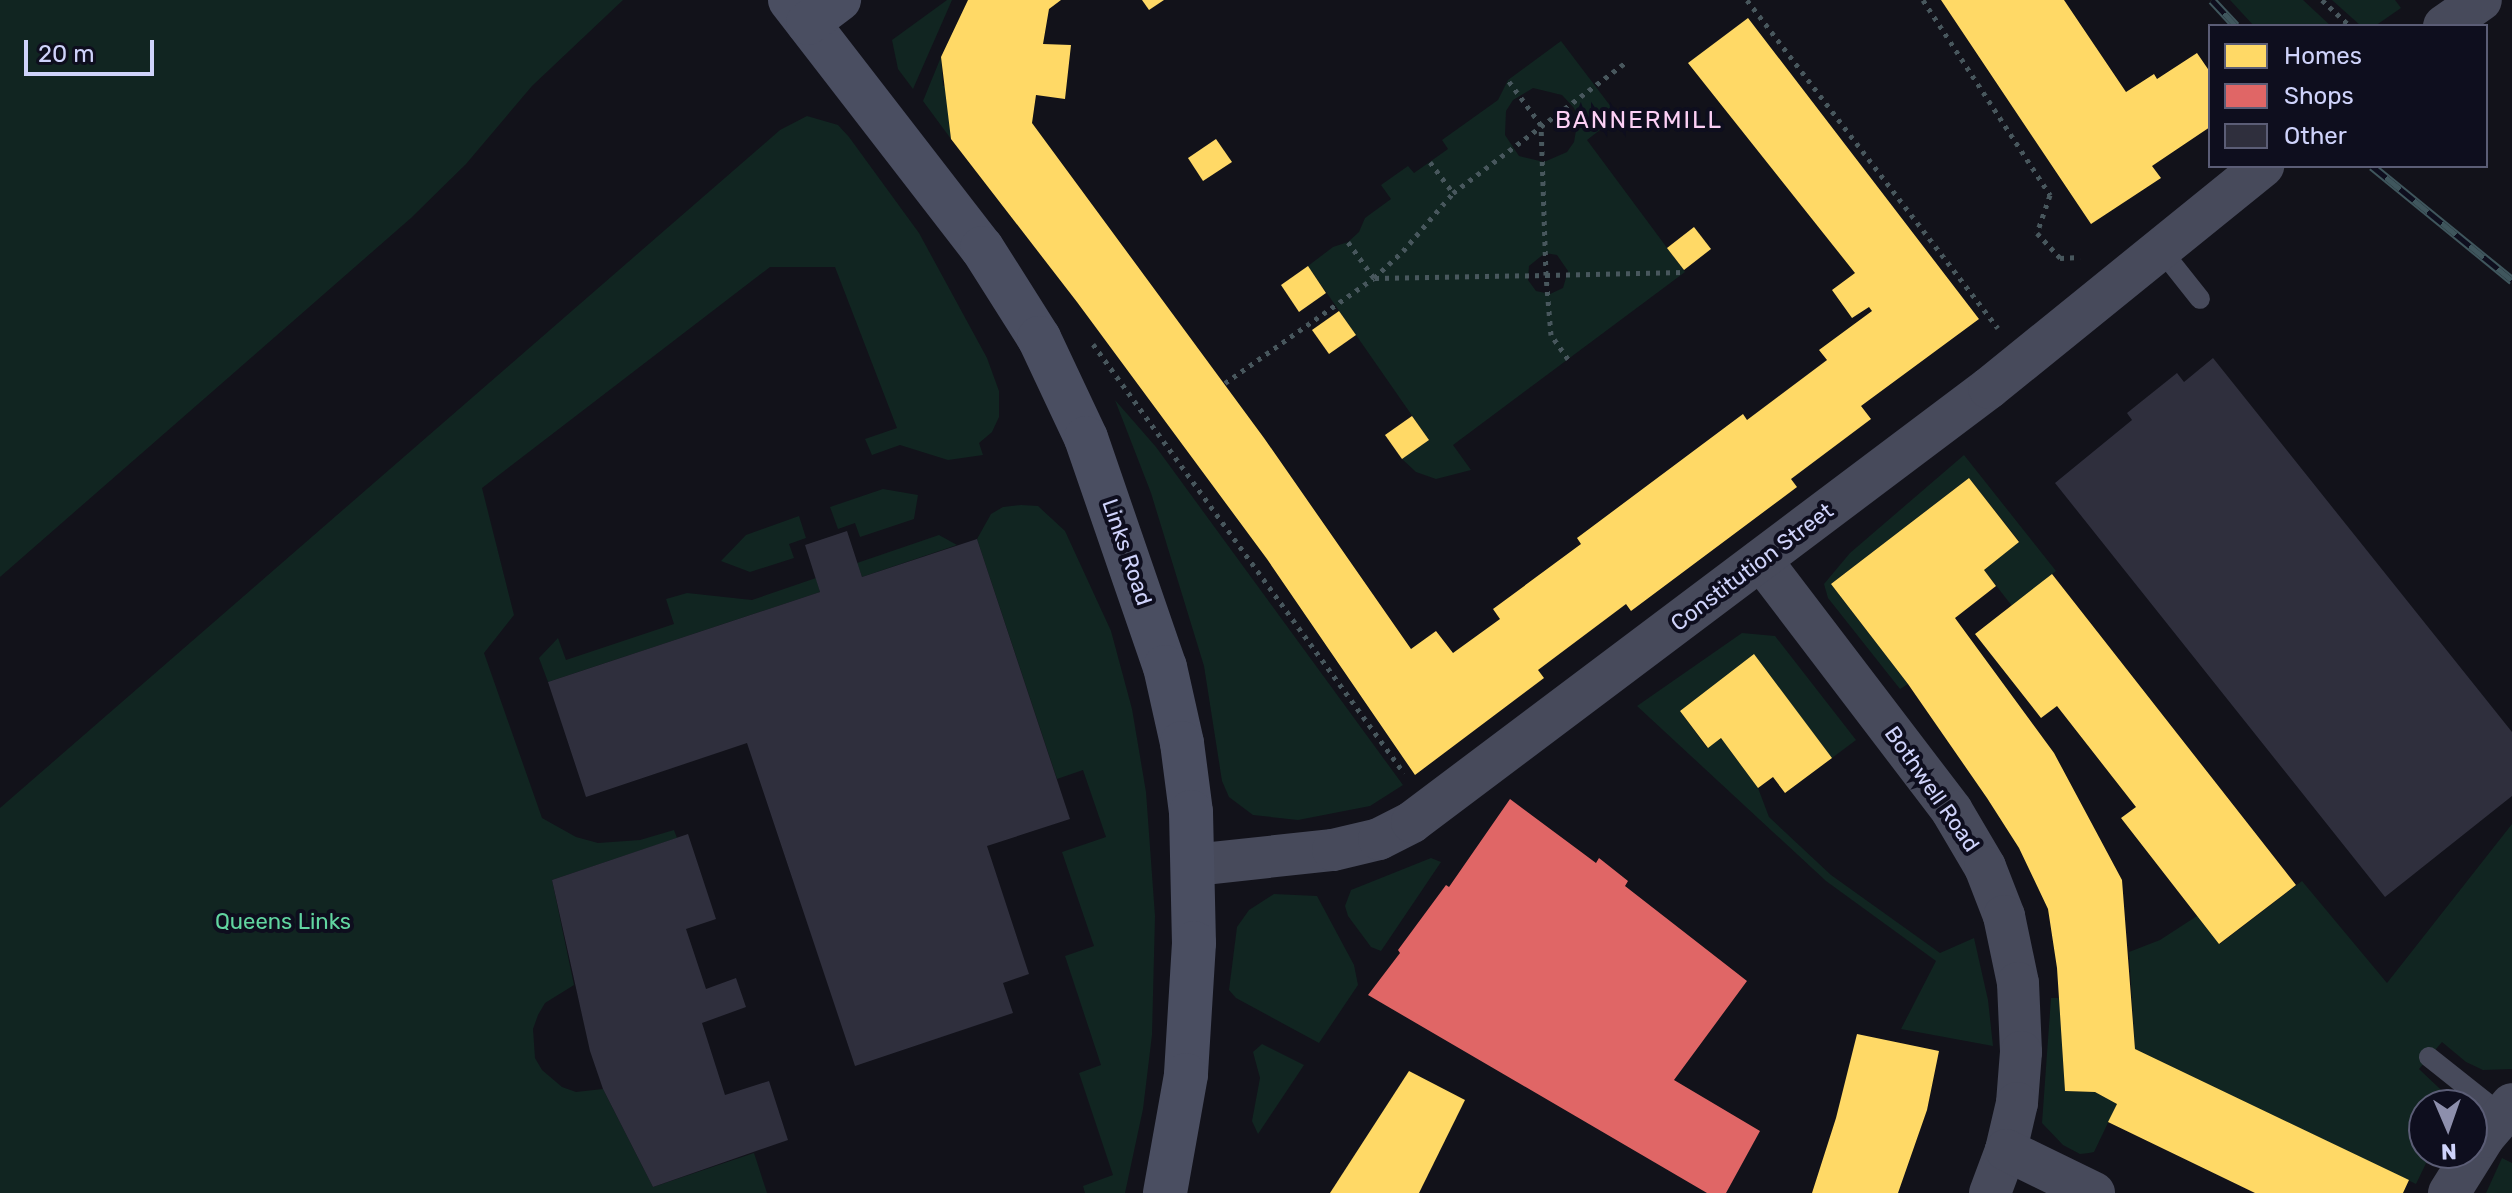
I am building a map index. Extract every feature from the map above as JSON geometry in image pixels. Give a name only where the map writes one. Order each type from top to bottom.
[{"type":"street","points":[[2447,24],[2481,0]]},
{"type":"street","name":"Links Road","points":[[812,8],[982,248],[1061,380],[1117,522],[1165,667],[1184,756],[1194,865],[1190,1029],[1176,1140],[1165,1193]]},
{"type":"street","name":"Constitution Street","points":[[1194,865],[1355,846],[1392,834],[1430,810],[2023,361],[2261,168]]},
{"type":"street","name":"Bothwell Road","points":[[1761,560],[1923,771],[1985,867],[2004,916],[2018,983],[2021,1052],[2017,1103],[2006,1150],[1990,1193]]},
{"type":"street","points":[[2449,1193],[2484,1137],[2507,1109]]},
{"type":"street","points":[[2006,1150],[2094,1193]]},
{"type":"lane","points":[[2162,251],[2200,299]]},
{"type":"lane","points":[[2429,1057],[2507,1109]]},
{"type":"path","points":[[1747,0],[2023,361]]},
{"type":"path","points":[[1923,0],[2050,195],[2037,233],[2060,258],[2088,256],[2113,290]]},
{"type":"path","points":[[2322,0],[2348,24]]},
{"type":"path","points":[[1225,383],[1374,278],[1403,251],[1453,193],[1625,63]]},
{"type":"path","points":[[1508,80],[1541,125],[1551,335],[1568,359]]},
{"type":"path","points":[[1430,162],[1453,193]]},
{"type":"path","points":[[1348,242],[1374,278]]},
{"type":"path","points":[[1374,278],[1685,272]]},
{"type":"path","points":[[1084,331],[1430,810]]},
{"type":"path","points":[[1159,431],[1168,424]]},
{"type":"green space","points":[[0,0],[623,0],[532,86],[466,164],[411,218],[0,577]]},
{"type":"green space","points":[[947,0],[952,0],[913,89],[898,69],[892,40]]},
{"type":"green space","points":[[2230,0],[2303,0],[2329,24],[2252,24]]},
{"type":"green space","points":[[2332,0],[2395,0],[2401,8],[2378,24],[2359,24]]},
{"type":"green space","points":[[1561,41],[1618,116],[1587,140],[1685,272],[1453,445],[1471,470],[1436,479],[1416,472],[1402,459],[1429,440],[1308,266],[1359,232],[1365,218],[1391,199],[1381,185],[1408,166],[1414,173],[1448,149],[1442,140],[1498,100],[1508,80]],"holes":[[[1533,88],[1562,95],[1574,108],[1578,119],[1574,142],[1567,152],[1544,162],[1519,156],[1505,135],[1506,111],[1513,100]],[[1545,253],[1557,255],[1568,271],[1563,288],[1550,294],[1536,291],[1528,280],[1529,266]]]},
{"type":"green space","points":[[941,57],[943,86],[946,85],[951,139],[923,101]]},
{"type":"green space","name":"Queens Links","points":[[807,116],[838,125],[849,137],[919,233],[987,358],[999,391],[999,417],[992,432],[979,443],[983,455],[948,460],[900,445],[872,455],[865,439],[897,428],[835,267],[770,267],[482,488],[514,615],[484,653],[542,818],[576,837],[598,843],[640,840],[674,830],[677,838],[552,880],[574,985],[545,1003],[538,1015],[533,1029],[535,1058],[542,1070],[562,1087],[576,1092],[603,1089],[653,1187],[754,1153],[767,1193],[0,1193],[0,808],[780,130]]},
{"type":"green space","points":[[1115,400],[1156,447],[1403,785],[1370,806],[1298,820],[1253,815],[1229,797],[1222,781],[1204,666],[1151,493]]},
{"type":"green space","points":[[1964,455],[2056,571],[2012,606],[1984,570],[2019,541],[1969,478],[1831,584],[1908,684],[1900,689],[1828,598],[1824,584],[1850,553]]},
{"type":"green space","points":[[883,489],[918,495],[914,519],[860,537],[855,523],[838,529],[830,507]]},
{"type":"green space","points":[[1038,506],[1065,531],[1111,631],[1132,709],[1146,792],[1155,916],[1152,1035],[1143,1109],[1125,1193],[1085,1193],[1083,1186],[1113,1175],[1079,1073],[1101,1065],[1065,956],[1094,946],[1062,852],[1106,837],[1083,770],[1057,779],[977,539],[991,514],[1003,507]]},
{"type":"green space","points":[[799,516],[806,538],[789,544],[794,558],[750,572],[721,561],[746,535]]},
{"type":"green space","points":[[939,535],[957,545],[862,577],[857,563]]},
{"type":"green space","points":[[816,578],[820,592],[548,682],[539,658],[558,638],[566,660],[674,624],[666,599],[687,593],[752,600]]},
{"type":"green space","points":[[1742,633],[1775,636],[1856,740],[1832,758],[1754,655],[1680,711],[1707,748],[1721,738],[1758,788],[1769,817],[1831,875],[1940,953],[1974,938],[1988,1000],[1993,1046],[1901,1029],[1936,961],[1826,881],[1637,706]]},
{"type":"green space","points":[[2512,824],[2512,1069],[2483,1070],[2466,1062],[2442,1042],[2419,1069],[2440,1089],[2408,1089],[2408,1169],[2423,1169],[2416,1184],[2135,1049],[2129,952],[2160,940],[2197,916],[2220,944],[2302,881],[2387,983]]},
{"type":"green space","points":[[1431,858],[1441,862],[1381,951],[1371,947],[1348,916],[1345,906],[1351,890]]},
{"type":"green space","points":[[1274,894],[1317,896],[1354,965],[1358,985],[1319,1043],[1236,998],[1229,990],[1237,927],[1249,910]]},
{"type":"green space","points":[[2051,998],[2059,998],[2065,1091],[2095,1092],[2117,1104],[2094,1152],[2080,1154],[2063,1145],[2042,1123]]},
{"type":"green space","points":[[1262,1044],[1304,1065],[1258,1134],[1252,1121],[1260,1078],[1253,1052]]},
{"type":"green space","points":[[2502,1158],[2512,1163],[2512,1193],[2486,1193]]},
{"type":"building: Homes","points":[[968,0],[1061,0],[1049,9],[1043,44],[1071,45],[1065,99],[1036,95],[1032,123],[1264,438],[1411,649],[1436,631],[1453,653],[1500,619],[1493,609],[1581,544],[1577,538],[1743,414],[1747,420],[1827,360],[1819,350],[1872,311],[1869,307],[1852,318],[1832,290],[1855,273],[1688,63],[1748,18],[1979,319],[1861,406],[1871,419],[1791,479],[1797,487],[1631,611],[1626,604],[1538,670],[1544,678],[1415,775],[1267,559],[1077,302],[951,139],[941,57]]},
{"type":"building: Homes","points":[[1142,0],[1164,0],[1149,10]]},
{"type":"building: Homes","points":[[1941,0],[2064,0],[2126,92],[2154,74],[2157,79],[2197,53],[2208,69],[2208,128],[2152,166],[2161,178],[2091,224]]},
{"type":"building: Homes","points":[[1216,139],[1232,162],[1203,181],[1188,158]]},
{"type":"building: Homes","points":[[1694,227],[1711,249],[1684,270],[1667,248]]},
{"type":"building: Homes","points":[[1308,266],[1326,293],[1299,312],[1281,285]]},
{"type":"building: Homes","points":[[1339,311],[1356,335],[1329,354],[1312,330]]},
{"type":"building: Homes","points":[[1412,416],[1429,440],[1402,459],[1385,435]]},
{"type":"building: Homes","points":[[1969,478],[2019,542],[1984,570],[1996,586],[1955,618],[2054,753],[2122,880],[2135,1049],[2409,1180],[2403,1193],[2255,1193],[2108,1122],[2117,1104],[2095,1092],[2065,1091],[2057,968],[2048,909],[2019,848],[1987,798],[1908,684],[1831,584]]},
{"type":"building: Homes","points":[[2052,574],[2296,885],[2219,944],[2121,818],[2136,807],[2057,706],[2041,718],[1975,634]]},
{"type":"building: Homes","points":[[1754,654],[1832,758],[1785,793],[1773,777],[1758,788],[1721,738],[1708,748],[1680,711]]},
{"type":"building: Homes","points":[[1857,1034],[1939,1051],[1927,1110],[1898,1193],[1812,1193],[1836,1118]]},
{"type":"building: Homes","points":[[1409,1071],[1465,1100],[1419,1193],[1330,1193]]},
{"type":"building: Shops","points":[[1510,799],[1596,863],[1599,858],[1628,881],[1625,886],[1747,981],[1674,1080],[1760,1131],[1726,1193],[1707,1193],[1368,995]]},
{"type":"building: Other","points":[[2213,358],[2512,732],[2512,796],[2385,897],[2055,483],[2132,420],[2127,413],[2177,373],[2184,382]]},
{"type":"building: Other","points":[[847,531],[862,577],[977,539],[1070,819],[987,846],[1029,974],[1003,983],[1013,1013],[855,1066],[747,743],[586,797],[548,682],[820,592],[805,545]]},
{"type":"building: Other","points":[[688,834],[716,919],[686,929],[706,989],[736,978],[746,1007],[702,1023],[725,1095],[769,1081],[788,1140],[653,1187],[603,1089],[590,1051],[552,880]]},
{"type":"railway","points":[[2212,0],[2234,24]]},
{"type":"railway","points":[[2374,168],[2512,280]]},
{"type":"district","name":"BANNERMILL","points":[[1639,121]]}]
